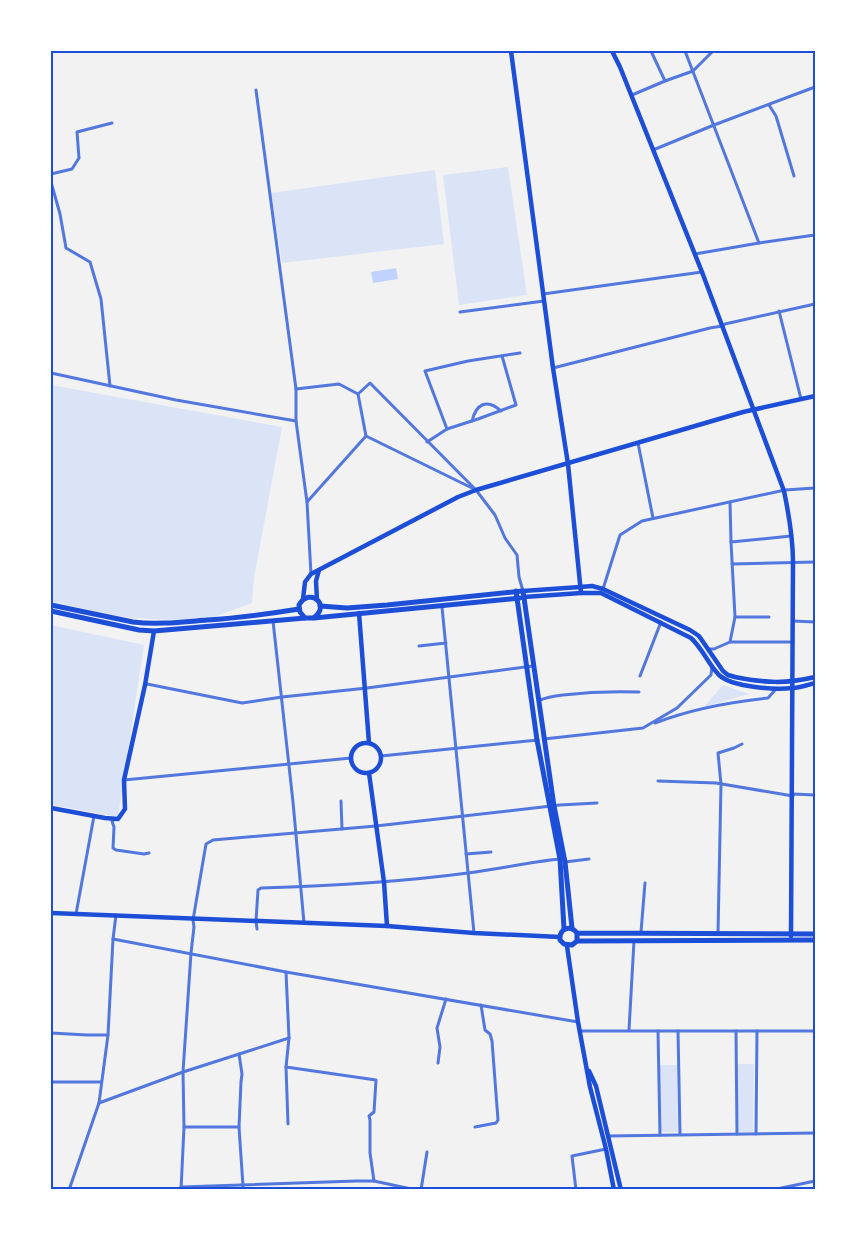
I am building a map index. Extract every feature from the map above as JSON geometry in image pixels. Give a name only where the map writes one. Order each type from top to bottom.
[{"type":"highway","points":[[320,606],[348,608],[520,594]]},
{"type":"highway","points":[[51,611],[139,630],[154,631],[359,614],[520,594]]},
{"type":"highway","points":[[520,594],[537,740],[563,860],[577,941]]},
{"type":"highway","points":[[298,609],[303,599],[310,597],[317,600],[320,606],[319,614],[313,618]]},
{"type":"highway","points":[[51,604],[145,623],[259,616],[298,609]]},
{"type":"highway","points":[[298,609],[305,618]]},
{"type":"highway","points":[[530,667],[538,701],[552,806]]},
{"type":"highway","points":[[563,860],[564,929],[560,937],[567,946],[577,941],[791,937],[815,934]]},
{"type":"highway","points":[[564,929],[641,933],[718,933],[815,940]]},
{"type":"main road","points":[[511,51],[568,464],[580,590]]},
{"type":"main road","points":[[612,51],[702,272],[784,491],[793,535],[791,937]]},
{"type":"main road","points":[[303,599],[305,582],[311,574],[458,497],[753,410],[815,396]]},
{"type":"main road","points":[[317,600],[316,581],[319,570]]},
{"type":"main road","points":[[520,594],[580,590],[602,591],[690,630],[699,636],[728,675],[793,685],[815,677]]},
{"type":"main road","points":[[602,591],[691,638],[698,644],[719,675],[729,681],[777,688],[815,683]]},
{"type":"main road","points":[[359,614],[369,743]]},
{"type":"main road","points":[[51,808],[118,819],[125,809],[124,780],[145,685],[154,631]]},
{"type":"main road","points":[[369,743],[377,747],[381,756],[379,767],[369,773],[355,768],[351,758],[355,748],[360,744],[369,743]]},
{"type":"main road","points":[[369,773],[384,882],[387,926]]},
{"type":"main road","points":[[51,913],[387,926],[560,937]]},
{"type":"main road","points":[[567,946],[579,1031],[614,1190]]},
{"type":"main road","points":[[587,1066],[596,1086],[621,1190]]},
{"type":"street","points":[[651,51],[665,81]]},
{"type":"street","points":[[685,51],[759,243]]},
{"type":"street","points":[[631,95],[693,71],[713,51]]},
{"type":"street","points":[[653,150],[714,124],[815,87]]},
{"type":"street","points":[[256,90],[296,389],[296,421],[307,502],[311,574]]},
{"type":"street","points":[[769,105],[776,116],[794,176]]},
{"type":"street","points":[[51,174],[72,169],[79,158],[77,132],[112,123]]},
{"type":"street","points":[[51,182],[66,248],[90,262],[101,299],[110,386]]},
{"type":"street","points":[[695,255],[815,235]]},
{"type":"street","points":[[543,294],[702,272]]},
{"type":"street","points":[[460,312],[544,302]]},
{"type":"street","points":[[553,368],[815,303]]},
{"type":"street","points":[[779,311],[801,399]]},
{"type":"street","points":[[447,429],[425,371],[520,353]]},
{"type":"street","points":[[427,442],[447,429],[516,405],[502,356]]},
{"type":"street","points":[[51,373],[176,400],[296,421]]},
{"type":"street","points":[[358,394],[370,383],[476,490],[495,515],[505,538],[517,555],[520,594]]},
{"type":"street","points":[[296,389],[339,384],[358,394]]},
{"type":"street","points":[[358,394],[366,436]]},
{"type":"street","points":[[472,421],[476,408],[482,405],[493,404],[501,411]]},
{"type":"street","points":[[307,502],[366,436]]},
{"type":"street","points":[[366,436],[476,490]]},
{"type":"street","points":[[638,443],[653,519]]},
{"type":"street","points":[[602,591],[620,535],[642,521],[784,491],[815,488]]},
{"type":"street","points":[[730,502],[735,617],[730,642]]},
{"type":"street","points":[[731,542],[793,535]]},
{"type":"street","points":[[732,564],[815,562]]},
{"type":"street","points":[[442,605],[474,933]]},
{"type":"street","points":[[735,617],[769,617]]},
{"type":"street","points":[[273,621],[304,923]]},
{"type":"street","points":[[793,621],[815,622]]},
{"type":"street","points":[[640,676],[660,622]]},
{"type":"street","points":[[708,649],[714,649],[730,642],[793,642]]},
{"type":"street","points":[[419,646],[446,643]]},
{"type":"street","points":[[643,728],[676,708],[711,675],[712,667],[717,662]]},
{"type":"street","points":[[145,685],[242,703],[530,667]]},
{"type":"street","points":[[381,756],[643,728],[684,712],[739,701],[768,698],[777,688]]},
{"type":"street","points":[[538,701],[544,698],[608,691],[639,692]]},
{"type":"street","points":[[718,933],[721,784],[718,753],[742,744]]},
{"type":"street","points":[[124,780],[351,758]]},
{"type":"street","points":[[658,781],[721,784],[792,796],[793,794],[815,795]]},
{"type":"street","points":[[341,801],[342,829]]},
{"type":"street","points":[[416,1190],[374,1181],[181,1188],[184,1127],[183,1072],[193,920],[206,844],[213,840],[376,826],[597,802]]},
{"type":"street","points":[[76,914],[94,816]]},
{"type":"street","points":[[118,819],[111,821],[114,827],[113,848],[149,853]]},
{"type":"street","points":[[466,854],[491,852]]},
{"type":"street","points":[[257,929],[258,890],[261,888],[384,882],[563,860],[589,859]]},
{"type":"street","points":[[641,933],[645,883]]},
{"type":"street","points":[[69,1190],[99,1103],[108,1035],[116,915]]},
{"type":"street","points":[[113,939],[286,972],[578,1022]]},
{"type":"street","points":[[629,1030],[634,941]]},
{"type":"street","points":[[286,972],[289,1038],[286,1067],[288,1125]]},
{"type":"street","points":[[438,1063],[440,1047],[436,1028],[446,999]]},
{"type":"street","points":[[475,1127],[496,1123],[498,1120],[492,1041],[490,1034],[485,1030],[481,1005]]},
{"type":"street","points":[[579,1031],[815,1031]]},
{"type":"street","points":[[658,1031],[660,1135]]},
{"type":"street","points":[[678,1031],[680,1134]]},
{"type":"street","points":[[736,1031],[737,1134]]},
{"type":"street","points":[[756,1134],[757,1031]]},
{"type":"street","points":[[51,1033],[108,1035]]},
{"type":"street","points":[[99,1103],[183,1072],[289,1038]]},
{"type":"street","points":[[239,1054],[242,1074],[239,1127],[243,1186]]},
{"type":"street","points":[[286,1067],[376,1080],[374,1112],[369,1116],[370,1153],[374,1181]]},
{"type":"street","points":[[51,1082],[101,1082]]},
{"type":"street","points":[[184,1127],[239,1127]]},
{"type":"street","points":[[608,1136],[815,1133]]},
{"type":"street","points":[[576,1190],[572,1156],[606,1149]]},
{"type":"street","points":[[422,1190],[428,1152]]},
{"type":"street","points":[[772,1190],[815,1180]]},
{"type":"shaded area","points":[[508,167],[527,295],[459,305],[443,175]]},
{"type":"shaded area","points":[[435,170],[444,244],[282,263],[271,193]]},
{"type":"shaded area","points":[[51,385],[282,427],[254,578],[252,603],[211,618],[178,620],[129,618],[51,602]]},
{"type":"shaded area","points":[[51,625],[144,645],[118,817],[51,805]]},
{"type":"shaded area","points":[[723,685],[749,694],[704,707]]},
{"type":"shaded area","points":[[738,1064],[754,1064],[753,1132],[738,1132]]},
{"type":"shaded area","points":[[659,1065],[677,1065],[678,1132],[661,1132]]},
{"type":"water","points":[[396,268],[398,279],[373,283],[371,272]]}]
